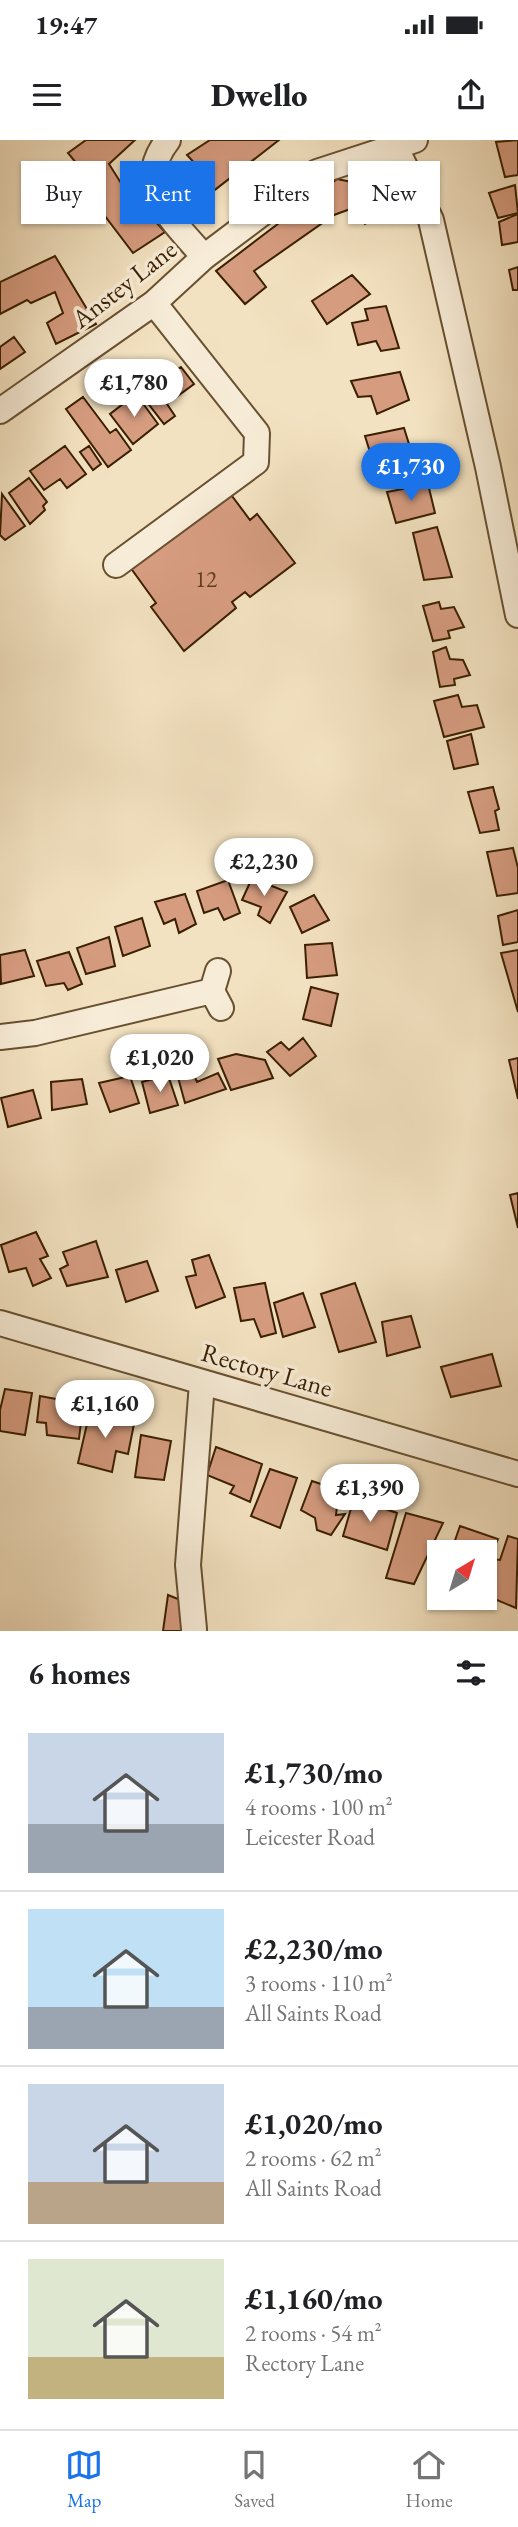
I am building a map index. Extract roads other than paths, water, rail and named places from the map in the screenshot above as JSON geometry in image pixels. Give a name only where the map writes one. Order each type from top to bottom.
[{"type":"street","points":[[168,140],[157,155],[153,168],[154,185],[161,204],[204,257]]},
{"type":"street","points":[[401,143],[430,220],[488,467],[518,615]]},
{"type":"street","name":"Anstey Lane","points":[[0,411],[154,303],[204,257],[317,172],[401,143]]},
{"type":"street","points":[[116,565],[256,461],[257,433],[154,303]]},
{"type":"street","points":[[0,1037],[35,1033],[217,990]]},
{"type":"street","name":"Rectory Lane","points":[[0,1323],[518,1474]]},
{"type":"street","points":[[194,1629],[188,1565],[202,1383]]}]
